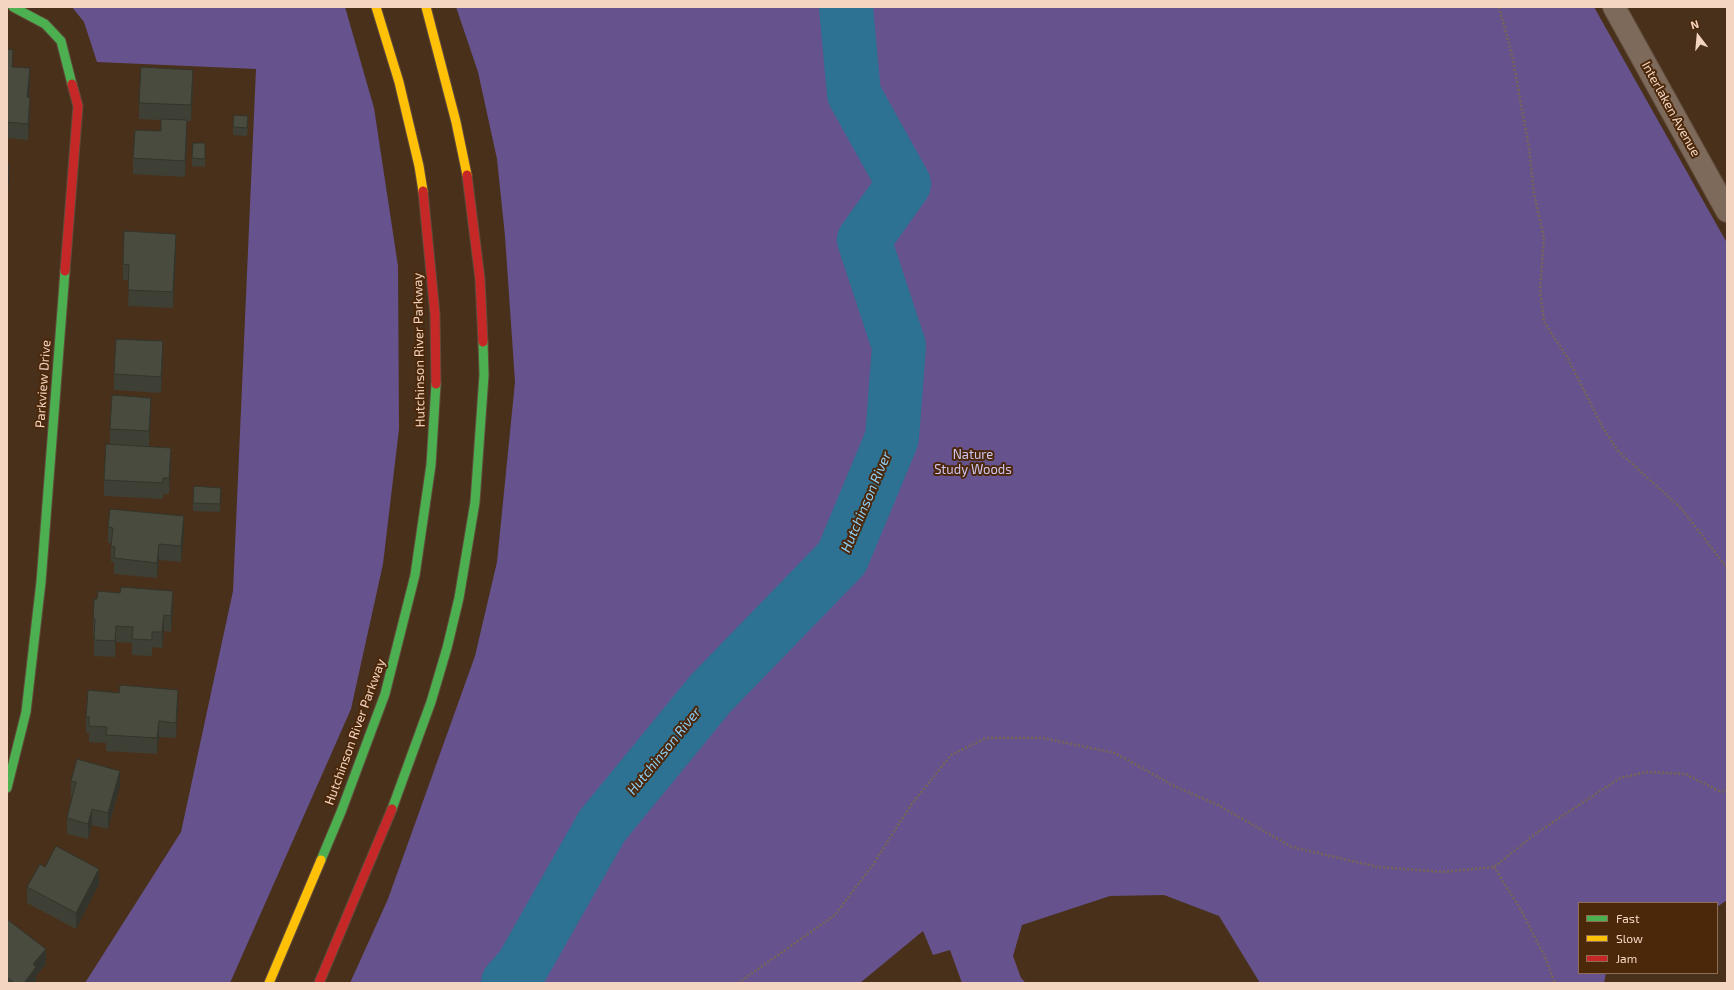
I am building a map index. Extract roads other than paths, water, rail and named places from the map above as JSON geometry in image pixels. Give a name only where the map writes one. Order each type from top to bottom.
[{"type":"main road","name":"Parkview Drive","points":[[7,788],[26,712],[41,582],[78,106],[61,41],[45,24],[13,7]]},
{"type":"main road","name":"Hutchinson River Parkway","points":[[269,983],[341,812],[385,694],[415,575],[431,465],[436,378],[435,322],[425,206],[419,166],[401,89],[376,7]]},
{"type":"main road","points":[[319,983],[386,825],[431,702],[447,648],[459,598],[475,502],[481,435],[484,375],[480,279],[464,158],[446,80],[426,7]]},
{"type":"street","name":"Interlaken Avenue","points":[[1614,7],[1727,211]]},
{"type":"waterway","name":"Hutchinson River","points":[[508,983],[522,967],[602,826],[711,693],[842,558],[892,438],[899,346],[864,240],[904,184],[854,94],[846,7]]},
{"type":"park label","name":"Nature Study Woods","points":[[973,462]]}]
